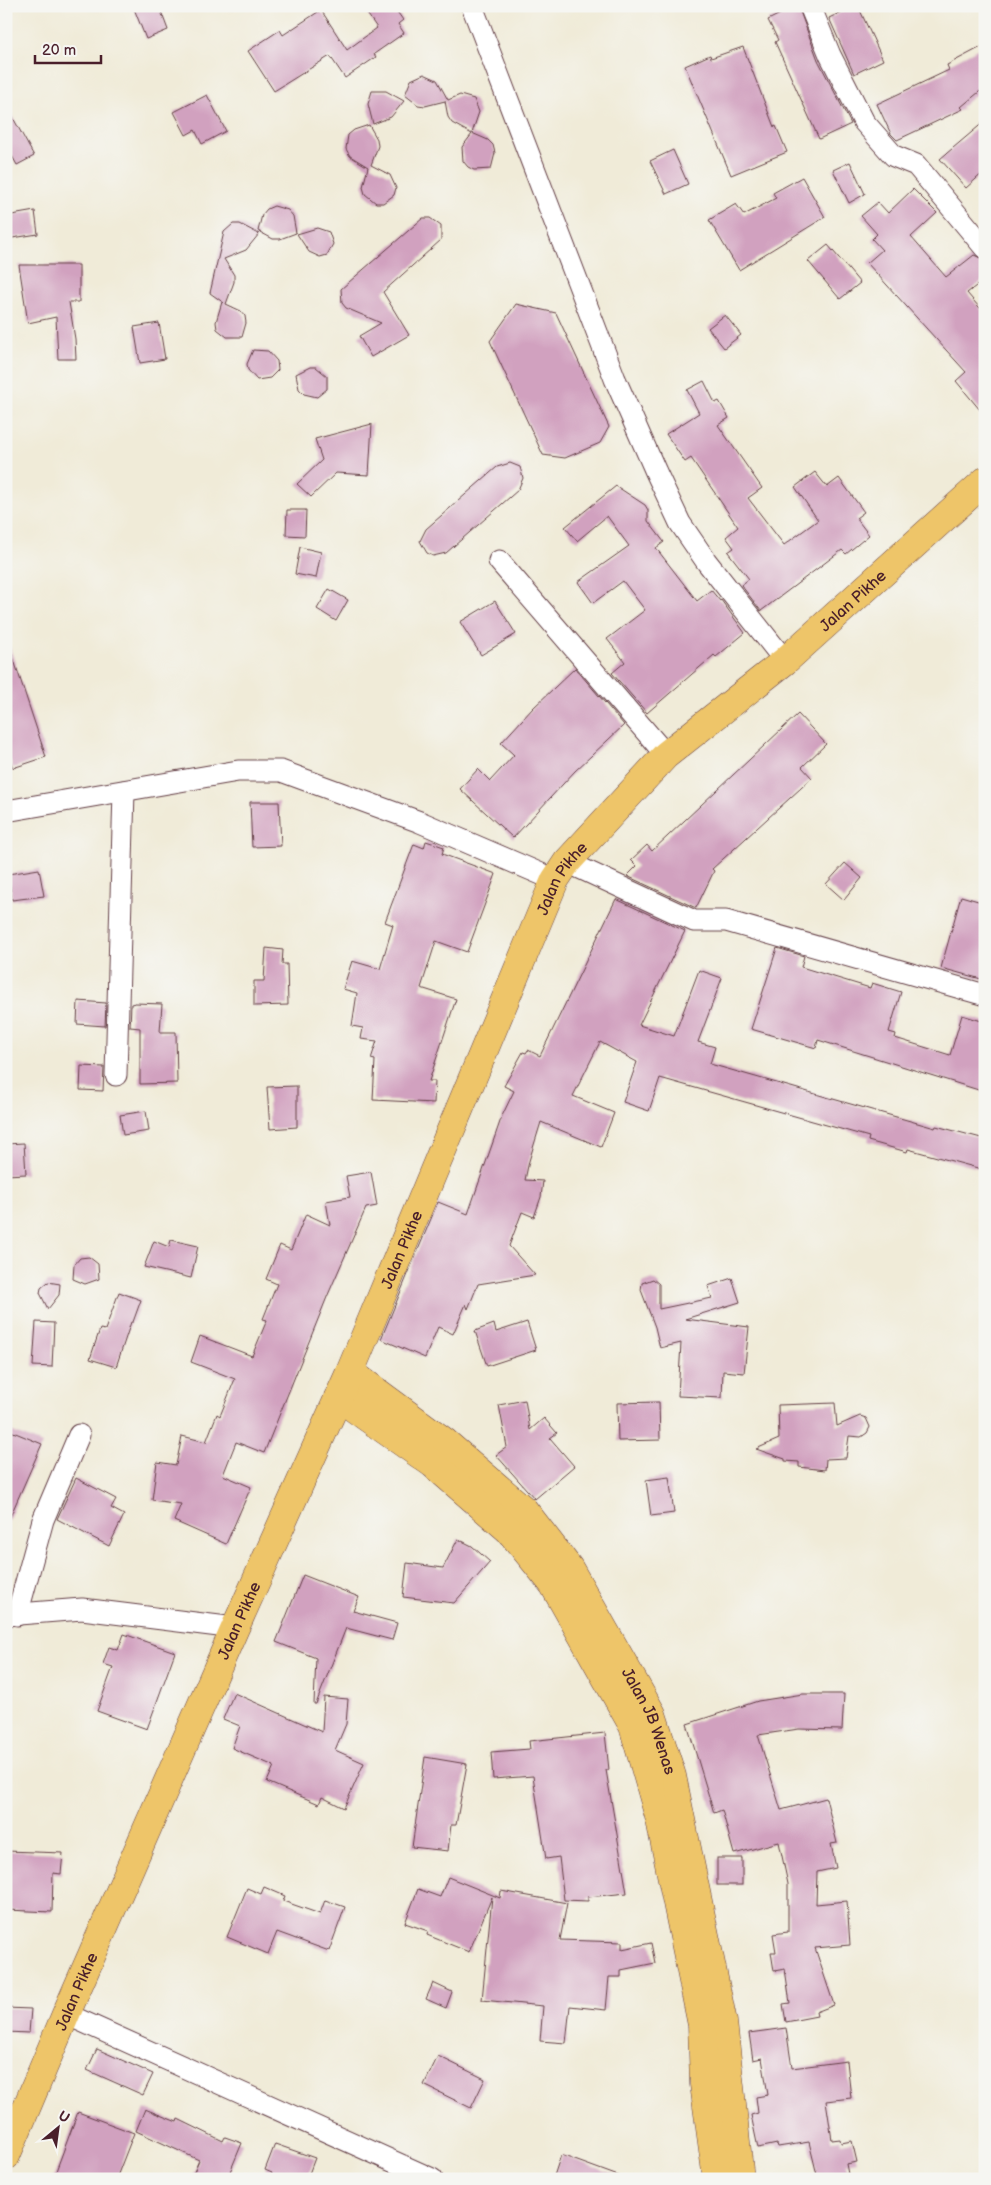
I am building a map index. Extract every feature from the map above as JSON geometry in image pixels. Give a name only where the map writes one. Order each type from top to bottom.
[{"type":"main road","name":"Jalan Pikhe","points":[[6,2156],[66,2014],[350,1372],[561,871],[666,755],[786,661],[985,481]]},
{"type":"main road","name":"Jalan JB Wenas","points":[[350,1372],[445,1442],[524,1510],[569,1568],[652,1714],[672,1776],[740,2179]]},
{"type":"main road","name":"Jalan JB Wenas","points":[[338,1398],[433,1464],[509,1530],[553,1584],[634,1726],[713,2024],[704,2084],[717,2179]]},
{"type":"street","points":[[472,6],[616,379],[680,523],[706,561],[786,661]]},
{"type":"street","points":[[810,6],[830,55],[864,122],[894,156],[916,166],[985,248]]},
{"type":"street","points":[[499,561],[666,755]]},
{"type":"street","points":[[6,811],[238,771],[281,771],[561,871],[694,921],[726,921],[985,995]]},
{"type":"street","points":[[116,1075],[124,792]]},
{"type":"street","points":[[79,1436],[43,1520],[12,1615],[82,1609],[236,1628]]},
{"type":"street","points":[[66,2014],[432,2179]]},
{"type":"building","points":[[133,6],[159,6],[168,30],[146,39]]},
{"type":"building","points":[[362,6],[393,6],[403,20],[398,24],[404,33],[374,54],[376,57],[345,78],[330,56],[274,91],[248,51],[280,30],[283,35],[321,10],[347,50],[377,28]]},
{"type":"building","points":[[779,6],[798,6],[818,60],[851,124],[819,139],[775,42],[778,40],[768,20],[782,13]]},
{"type":"building","points":[[854,6],[858,6],[883,60],[854,74],[829,18]]},
{"type":"building","points":[[985,45],[985,87],[961,107],[963,109],[897,140],[891,134],[877,104],[949,70],[947,65]]},
{"type":"building","points":[[743,47],[774,127],[776,126],[787,152],[731,175],[685,66],[710,55],[711,58]]},
{"type":"building","points":[[424,74],[437,80],[448,100],[460,95],[474,99],[479,112],[472,133],[488,140],[493,145],[495,153],[491,169],[474,170],[463,161],[462,147],[472,134],[452,123],[448,117],[445,101],[425,106],[418,105],[405,95],[411,80]]},
{"type":"building","points":[[372,91],[386,91],[404,101],[391,117],[373,124],[368,104]]},
{"type":"building","points":[[207,95],[226,131],[202,144],[195,130],[186,135],[174,112]]},
{"type":"building","points":[[6,105],[34,156],[17,165],[6,145]]},
{"type":"building","points":[[985,121],[985,171],[966,188],[940,159]]},
{"type":"building","points":[[369,125],[377,139],[378,146],[371,165],[390,175],[396,188],[394,195],[383,203],[376,203],[365,194],[363,187],[368,167],[350,156],[346,149],[348,135],[354,130]]},
{"type":"building","points":[[673,150],[688,184],[666,194],[650,161]]},
{"type":"building","points":[[850,162],[865,194],[849,203],[833,170]]},
{"type":"building","points":[[802,177],[825,217],[739,270],[709,220],[736,204],[744,215],[776,198],[773,193]]},
{"type":"building","points":[[913,189],[937,213],[911,237],[946,277],[974,255],[985,260],[985,279],[967,293],[985,314],[985,416],[956,381],[966,372],[867,263],[882,250],[872,239],[877,234],[861,216],[878,202],[888,213]]},
{"type":"building","points":[[274,206],[288,210],[293,216],[296,233],[280,239],[273,239],[258,231],[262,215],[267,209]]},
{"type":"building","points":[[35,211],[38,234],[6,239],[6,216]]},
{"type":"building","points":[[423,218],[430,218],[441,226],[441,240],[383,292],[409,335],[371,357],[359,336],[381,323],[346,308],[342,303],[341,289]]},
{"type":"building","points":[[233,224],[240,224],[259,234],[246,250],[224,259],[234,275],[234,282],[226,304],[241,311],[245,316],[246,323],[242,337],[227,337],[217,329],[216,322],[222,302],[224,303],[210,293],[224,232]]},
{"type":"building","points":[[317,228],[329,232],[333,244],[327,255],[320,257],[309,252],[297,234]]},
{"type":"building","points":[[828,245],[860,283],[840,299],[808,261]]},
{"type":"building","points":[[19,265],[79,265],[79,302],[69,302],[76,359],[58,359],[56,317],[28,323]]},
{"type":"building","points":[[516,304],[556,313],[609,427],[600,443],[565,458],[543,455],[490,341]]},
{"type":"building","points":[[725,315],[741,335],[724,348],[708,328]]},
{"type":"building","points":[[159,323],[165,359],[140,363],[134,327]]},
{"type":"building","points":[[253,350],[268,351],[277,361],[278,370],[270,378],[257,380],[248,370],[247,364]]},
{"type":"building","points":[[310,367],[316,367],[327,376],[327,389],[317,397],[304,394],[299,389],[296,374]]},
{"type":"building","points":[[704,381],[715,403],[719,401],[729,418],[718,425],[762,488],[748,498],[784,545],[818,520],[795,487],[815,472],[827,487],[839,478],[864,512],[856,518],[869,535],[846,554],[842,550],[761,611],[741,585],[749,579],[728,552],[734,548],[726,537],[738,527],[691,458],[685,462],[666,434],[699,413],[687,390]]},
{"type":"building","points":[[372,424],[369,475],[336,473],[311,497],[297,484],[322,460],[315,439]]},
{"type":"building","points":[[510,463],[520,467],[523,478],[518,490],[446,553],[433,556],[427,553],[420,541],[426,529],[497,467]]},
{"type":"building","points":[[616,486],[645,505],[648,510],[648,521],[664,542],[656,548],[697,601],[711,590],[721,600],[745,633],[716,657],[714,655],[647,713],[612,673],[625,662],[607,639],[645,610],[623,581],[593,603],[578,582],[629,546],[607,516],[577,541],[565,527]]},
{"type":"building","points":[[287,510],[306,510],[305,536],[286,535]]},
{"type":"building","points":[[300,547],[321,552],[316,578],[295,574]]},
{"type":"building","points":[[329,589],[348,600],[336,621],[317,609]]},
{"type":"building","points":[[495,601],[516,634],[481,655],[460,622]]},
{"type":"building","points":[[10,648],[46,757],[13,768],[6,749],[6,649]]},
{"type":"building","points":[[575,668],[624,725],[575,771],[513,838],[460,789],[478,769],[490,781],[514,755],[501,743],[533,708]]},
{"type":"building","points":[[798,714],[826,744],[802,767],[812,778],[712,869],[714,871],[696,908],[627,876],[637,866],[631,860],[647,845],[652,851]]},
{"type":"building","points":[[250,802],[279,802],[281,846],[252,847]]},
{"type":"building","points":[[426,841],[444,847],[442,854],[496,874],[467,952],[436,941],[421,988],[456,999],[429,1081],[435,1081],[434,1103],[373,1100],[375,1060],[371,1059],[377,1041],[361,1039],[363,1028],[352,1026],[357,993],[343,989],[352,961],[380,969],[393,925],[385,922],[414,844],[424,848]]},
{"type":"building","points":[[845,863],[862,878],[844,900],[826,884]]},
{"type":"building","points":[[39,869],[44,896],[12,900],[8,874]]},
{"type":"building","points":[[961,896],[985,903],[985,980],[941,968]]},
{"type":"building","points":[[616,899],[685,931],[639,1025],[674,1036],[699,970],[722,978],[698,1042],[715,1047],[710,1064],[935,1128],[936,1126],[985,1139],[985,1170],[908,1149],[907,1152],[868,1141],[869,1137],[660,1078],[649,1111],[623,1102],[637,1062],[600,1042],[573,1096],[614,1113],[601,1147],[541,1122],[529,1161],[525,1180],[543,1181],[541,1197],[534,1217],[522,1212],[509,1246],[535,1275],[478,1284],[468,1309],[466,1304],[453,1334],[438,1327],[425,1358],[381,1339],[438,1202],[468,1214],[502,1116],[514,1091],[504,1086],[523,1052],[526,1053],[528,1050],[540,1056]]},
{"type":"building","points":[[266,948],[283,950],[282,964],[287,964],[288,1005],[254,1006],[254,981],[264,981]]},
{"type":"building","points":[[777,948],[804,956],[801,967],[870,988],[872,983],[901,992],[889,1032],[896,1034],[895,1038],[950,1055],[962,1015],[985,1022],[985,1092],[818,1040],[816,1048],[751,1029]]},
{"type":"building","points":[[78,1001],[106,1003],[105,1026],[77,1024]]},
{"type":"building","points":[[131,1004],[162,1004],[160,1032],[176,1032],[177,1083],[140,1084],[140,1028],[130,1027]]},
{"type":"building","points":[[81,1066],[104,1067],[103,1091],[80,1090]]},
{"type":"building","points":[[297,1086],[297,1127],[270,1129],[267,1087]]},
{"type":"building","points":[[146,1111],[149,1131],[123,1135],[120,1115]]},
{"type":"building","points":[[24,1143],[26,1174],[6,1175],[6,1144]]},
{"type":"building","points":[[371,1172],[377,1206],[366,1208],[327,1297],[264,1453],[236,1442],[223,1475],[251,1487],[226,1544],[174,1521],[181,1504],[152,1500],[157,1462],[176,1465],[182,1436],[206,1442],[217,1414],[220,1416],[235,1379],[191,1362],[200,1336],[252,1356],[267,1320],[263,1319],[277,1284],[266,1279],[280,1245],[291,1250],[306,1214],[330,1225],[326,1201],[350,1197],[346,1176]]},
{"type":"building","points":[[171,1240],[198,1246],[191,1278],[144,1267],[154,1241],[169,1247]]},
{"type":"building","points":[[89,1257],[98,1264],[99,1279],[85,1284],[73,1279],[74,1265],[80,1258]]},
{"type":"building","points":[[732,1278],[740,1302],[685,1319],[749,1327],[744,1373],[723,1371],[722,1398],[678,1396],[681,1343],[660,1348],[655,1327],[641,1290],[642,1283],[653,1279],[659,1284],[659,1309],[712,1298],[708,1286]]},
{"type":"building","points":[[48,1282],[60,1284],[59,1295],[48,1309],[40,1293],[41,1288]]},
{"type":"building","points":[[119,1292],[141,1300],[133,1322],[131,1322],[116,1367],[90,1359],[100,1329],[105,1330]]},
{"type":"building","points":[[36,1322],[54,1323],[52,1367],[33,1366]]},
{"type":"building","points":[[527,1322],[536,1350],[487,1366],[475,1331],[494,1324],[496,1332]]},
{"type":"building","points":[[525,1400],[530,1430],[544,1418],[557,1433],[550,1438],[574,1466],[535,1499],[496,1455],[507,1447],[499,1405]]},
{"type":"building","points":[[659,1402],[660,1440],[618,1441],[617,1403]]},
{"type":"building","points":[[835,1403],[837,1426],[860,1416],[866,1418],[870,1427],[867,1433],[861,1437],[849,1436],[846,1458],[826,1459],[825,1470],[799,1467],[799,1462],[785,1461],[785,1459],[756,1449],[779,1439],[778,1405]]},
{"type":"building","points":[[6,1429],[42,1444],[6,1526]]},
{"type":"building","points":[[669,1477],[674,1513],[651,1516],[646,1480]]},
{"type":"building","points":[[76,1478],[116,1499],[111,1508],[124,1515],[109,1546],[57,1519]]},
{"type":"building","points":[[458,1539],[472,1546],[490,1562],[454,1603],[403,1597],[407,1563],[443,1568]]},
{"type":"building","points":[[303,1575],[359,1597],[353,1611],[397,1623],[392,1640],[346,1628],[316,1704],[314,1704],[316,1658],[276,1642]]},
{"type":"building","points":[[124,1634],[175,1652],[147,1729],[97,1711],[113,1667],[103,1664],[109,1647],[118,1650]]},
{"type":"building","points":[[234,1693],[322,1732],[324,1697],[348,1699],[346,1724],[335,1750],[364,1763],[344,1808],[322,1797],[319,1804],[267,1782],[274,1766],[232,1748],[240,1726],[223,1719]]},
{"type":"building","points":[[803,1694],[844,1694],[842,1730],[799,1729],[758,1735],[781,1810],[826,1798],[837,1843],[831,1844],[836,1868],[817,1872],[816,1904],[847,1901],[850,1945],[815,1948],[834,2005],[816,2012],[817,2016],[786,2022],[783,2004],[790,2003],[785,1969],[774,1971],[771,1952],[776,1952],[773,1934],[788,1932],[788,1884],[779,1842],[734,1854],[722,1810],[714,1813],[687,1724],[758,1701]]},
{"type":"building","points":[[605,1733],[609,1770],[606,1770],[627,1893],[588,1897],[588,1901],[564,1900],[559,1857],[546,1859],[533,1776],[493,1779],[491,1752],[530,1749],[529,1741]]},
{"type":"building","points":[[425,1757],[467,1764],[456,1825],[451,1825],[448,1851],[412,1847]]},
{"type":"building","points":[[6,1851],[63,1853],[61,1874],[53,1873],[52,1912],[7,1910]]},
{"type":"building","points":[[717,1858],[742,1858],[742,1885],[717,1885]]},
{"type":"building","points":[[448,1877],[500,1898],[501,1891],[567,1903],[560,1940],[622,1942],[622,1949],[651,1943],[655,1963],[621,1970],[621,1977],[609,1977],[606,2010],[570,2006],[566,2043],[540,2041],[543,2006],[482,2000],[492,1897],[469,1952],[427,1935],[428,1931],[405,1923],[418,1889],[440,1897]]},
{"type":"building","points":[[264,1887],[285,1896],[283,1901],[320,1914],[325,1900],[345,1907],[329,1951],[277,1932],[268,1954],[227,1937],[247,1888],[261,1894]]},
{"type":"building","points":[[433,1983],[452,1992],[446,2008],[426,1999]]},
{"type":"building","points":[[6,2008],[31,2009],[29,2033],[6,2032]]},
{"type":"building","points":[[786,2028],[792,2068],[847,2061],[851,2098],[826,2101],[832,2140],[840,2139],[841,2143],[852,2141],[857,2162],[846,2164],[848,2174],[818,2179],[809,2142],[778,2147],[777,2144],[758,2148],[751,2115],[758,2113],[756,2097],[768,2095],[762,2058],[753,2060],[749,2033]]},
{"type":"building","points":[[97,2049],[153,2074],[143,2095],[87,2070]]},
{"type":"building","points":[[438,2056],[485,2079],[471,2108],[424,2085]]},
{"type":"building","points":[[145,2109],[177,2122],[178,2119],[223,2141],[225,2137],[242,2143],[227,2179],[191,2179],[199,2160],[136,2131]]},
{"type":"building","points":[[78,2112],[134,2133],[116,2179],[53,2179]]},
{"type":"building","points":[[275,2144],[315,2158],[307,2179],[270,2179],[272,2173],[265,2170]]},
{"type":"building","points":[[561,2155],[621,2177],[621,2179],[553,2179]]}]
